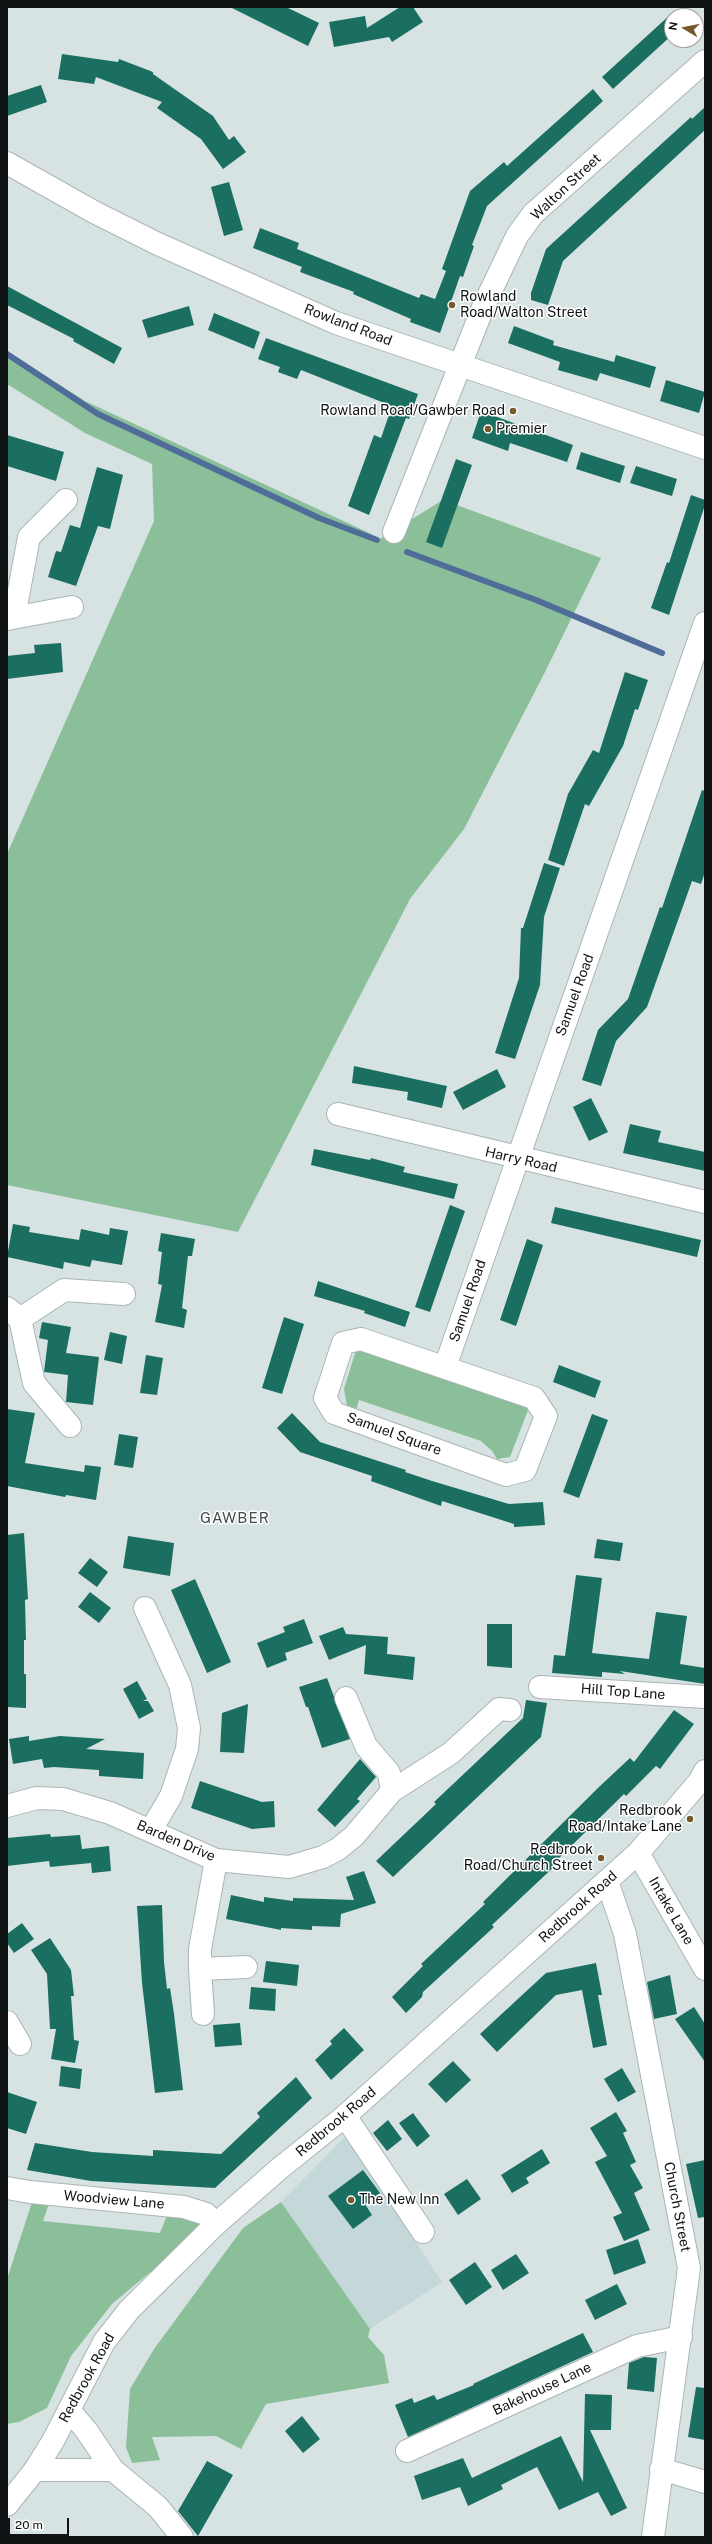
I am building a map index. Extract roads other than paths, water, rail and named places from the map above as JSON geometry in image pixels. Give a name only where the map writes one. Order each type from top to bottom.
[{"type":"street","name":"Walton Street","points":[[394,532],[503,262],[517,236],[533,214],[705,61]]},
{"type":"street","name":"Rowland Road","points":[[7,163],[101,216],[251,287],[336,323],[705,448]]},
{"type":"street","points":[[66,500],[29,537],[11,618],[72,607]]},
{"type":"street","name":"Samuel Road","points":[[445,1367],[705,623]]},
{"type":"street","name":"Harry Road","points":[[338,1114],[517,1159],[705,1202]]},
{"type":"street","points":[[70,1426],[34,1383],[13,1313],[64,1290],[124,1294]]},
{"type":"street","name":"Samuel Square","points":[[361,1339],[445,1367],[534,1398],[546,1416],[525,1470],[506,1474],[499,1472],[334,1413],[325,1398],[343,1343],[361,1339]]},
{"type":"street","points":[[145,1608],[180,1684],[189,1728],[187,1749],[171,1796],[151,1830]]},
{"type":"street","name":"Hill Top Lane","points":[[540,1687],[705,1697]]},
{"type":"street","points":[[346,1698],[366,1746],[389,1772],[392,1791]]},
{"type":"street","name":"Barden Drive","points":[[7,1806],[37,1798],[63,1799],[110,1813],[216,1860],[289,1866],[323,1857],[338,1849],[354,1836],[392,1791],[451,1753],[499,1709],[510,1710]]},
{"type":"street","name":"Redbrook Road","points":[[7,2505],[35,2470],[69,2410],[104,2342],[129,2310],[216,2224],[279,2168],[345,2116],[638,1854],[703,1779]]},
{"type":"street","name":"Intake Lane","points":[[638,1854],[705,1969]]},
{"type":"street","points":[[203,2014],[200,1949],[216,1860]]},
{"type":"street","name":"Church Street","points":[[607,1881],[625,1934],[689,2268],[681,2337],[661,2469],[653,2537]]},
{"type":"street","points":[[200,1969],[246,1967]]},
{"type":"street","points":[[7,2022],[20,2044]]},
{"type":"street","points":[[345,2116],[423,2232]]},
{"type":"street","name":"Woodview Lane","points":[[7,2188],[30,2192],[184,2207],[206,2214],[216,2224]]},
{"type":"street","name":"Bakehouse Lane","points":[[407,2451],[637,2346],[681,2337]]},
{"type":"street","points":[[69,2410],[86,2430],[113,2470],[158,2507],[182,2537]]},
{"type":"street","points":[[661,2469],[705,2482]]},
{"type":"street","points":[[35,2470],[113,2470]]},
{"type":"waterway","points":[[7,354],[98,414],[319,518],[377,540]]},
{"type":"waterway","points":[[407,552],[536,600],[662,653]]},
{"type":"place","name":"Rowland Road/Walton Street","points":[[452,305]]},
{"type":"place","name":"Rowland Road/Gawber Road","points":[[513,411]]},
{"type":"place","name":"Premier","points":[[488,429]]},
{"type":"place","name":"Redbrook Road/Intake Lane","points":[[690,1819]]},
{"type":"place","name":"Redbrook Road/Church Street","points":[[601,1858]]},
{"type":"place","name":"The New Inn","points":[[351,2200]]},
{"type":"district","name":"GAWBER","points":[[235,1518]]}]
